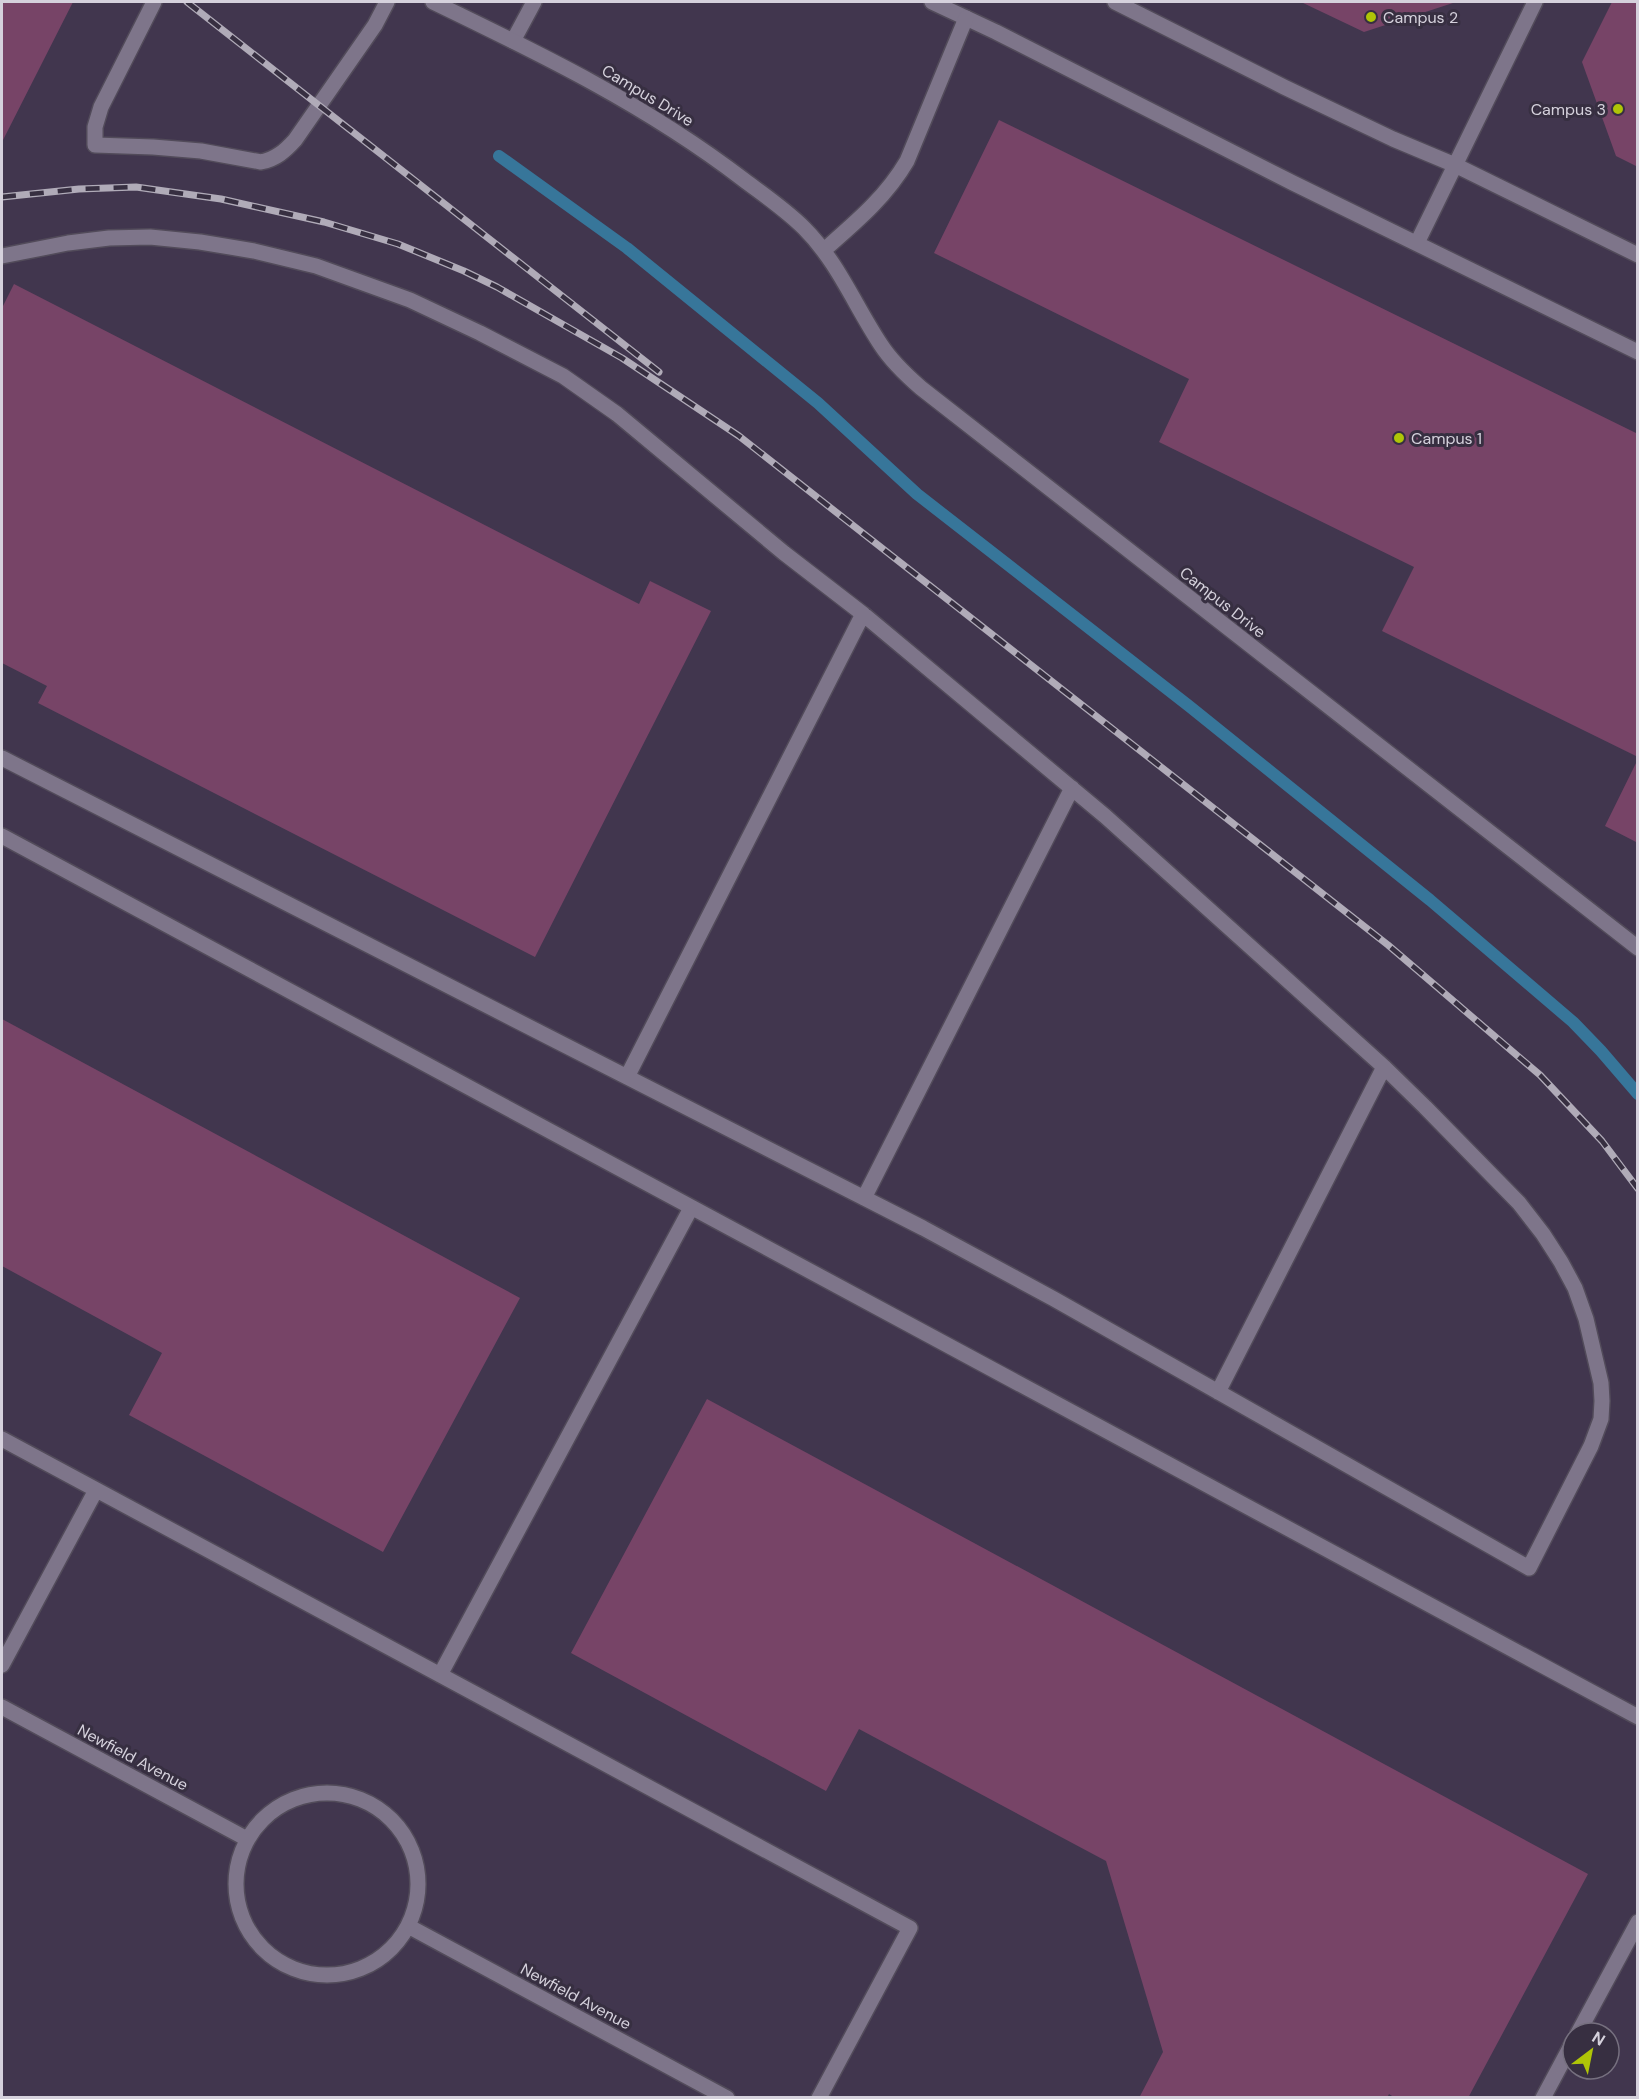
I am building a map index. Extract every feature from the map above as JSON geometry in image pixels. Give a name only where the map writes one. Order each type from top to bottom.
[{"type":"street","points":[[154,2],[101,107],[95,127],[95,145],[201,151],[261,162],[280,154],[295,140],[375,25],[387,2]]},
{"type":"street","name":"Campus Drive","points":[[433,2],[618,95],[670,128],[774,204],[803,227],[824,250],[880,345],[905,375],[1638,948]]},
{"type":"street","points":[[513,41],[534,2]]},
{"type":"street","points":[[932,2],[1174,124],[1638,352]]},
{"type":"street","points":[[1115,2],[1284,87],[1393,139],[1455,165],[1638,255]]},
{"type":"street","points":[[1417,243],[1535,2]]},
{"type":"street","points":[[824,250],[868,212],[897,178],[907,161],[966,18]]},
{"type":"street","points":[[2,256],[68,243],[109,238],[174,238],[254,251],[316,266],[410,300],[498,342],[563,376],[589,393],[784,553],[863,614],[1138,845],[1384,1067],[1489,1171],[1525,1211],[1561,1262],[1575,1288],[1586,1319],[1602,1383],[1600,1419],[1591,1446],[1529,1568],[998,1268],[2,758]]},
{"type":"street","points":[[627,1077],[863,614]]},
{"type":"street","points":[[864,1198],[1072,788]]},
{"type":"street","points":[[2,836],[1638,1717]]},
{"type":"street","points":[[1218,1392],[1384,1067]]},
{"type":"street","points":[[440,1675],[691,1208]]},
{"type":"street","points":[[2,1439],[910,1928],[819,2097]]},
{"type":"street","points":[[2,1665],[96,1490]]},
{"type":"street","name":"Newfield Avenue","points":[[2,1707],[247,1839]]},
{"type":"street","points":[[338,1793],[352,1796],[370,1804],[397,1826],[406,1838],[418,1874],[417,1901],[408,1926],[387,1953],[367,1966],[344,1974],[304,1972],[278,1961],[258,1944],[239,1909],[236,1877],[240,1853],[262,1819],[300,1797],[311,1794],[338,1793]]},
{"type":"street","points":[[1584,2021],[1638,1922]]},
{"type":"street","name":"Newfield Avenue","points":[[408,1926],[727,2097]]},
{"type":"street","points":[[1543,2097],[1561,2064]]},
{"type":"shaded area","points":[[2,2],[1637,2],[1637,2097],[2,2098]]},
{"type":"building","points":[[2,2],[73,2],[2,142]]},
{"type":"building","name":"Campus 2","points":[[1301,2],[1456,2],[1364,32]]},
{"type":"building","name":"Campus 3","points":[[1612,2],[1638,2],[1638,167],[1616,156],[1582,62]]},
{"type":"building","name":"Campus 1","points":[[999,120],[1638,434],[1638,757],[1382,631],[1414,567],[1159,442],[1189,379],[934,253]]},
{"type":"building","points":[[14,284],[639,604],[650,581],[711,611],[535,957],[38,703],[47,686],[2,663],[2,308]]},
{"type":"building","points":[[1638,759],[1638,843],[1605,826]]},
{"type":"building","points":[[2,1019],[520,1298],[383,1552],[129,1415],[162,1353],[2,1266]]},
{"type":"building","points":[[707,1399],[1588,1874],[1468,2098],[1395,2098],[1389,2094],[1387,2098],[1139,2098],[1163,2052],[1106,1861],[859,1729],[826,1791],[571,1653]]},
{"type":"waterway","points":[[499,156],[627,248],[818,403],[917,494],[1189,706],[1430,900],[1573,1022],[1638,1094]]},
{"type":"railway","points":[[187,2],[659,372]]},
{"type":"railway","points":[[2,197],[79,189],[136,187],[221,199],[324,222],[398,244],[464,271],[497,287],[622,358],[739,436],[1388,945],[1540,1075],[1602,1141],[1638,1189]]},
{"type":"place","name":"Campus 2","points":[[1371,17]]},
{"type":"place","name":"Campus 3","points":[[1618,109]]},
{"type":"place","name":"Campus 1","points":[[1399,438]]}]
